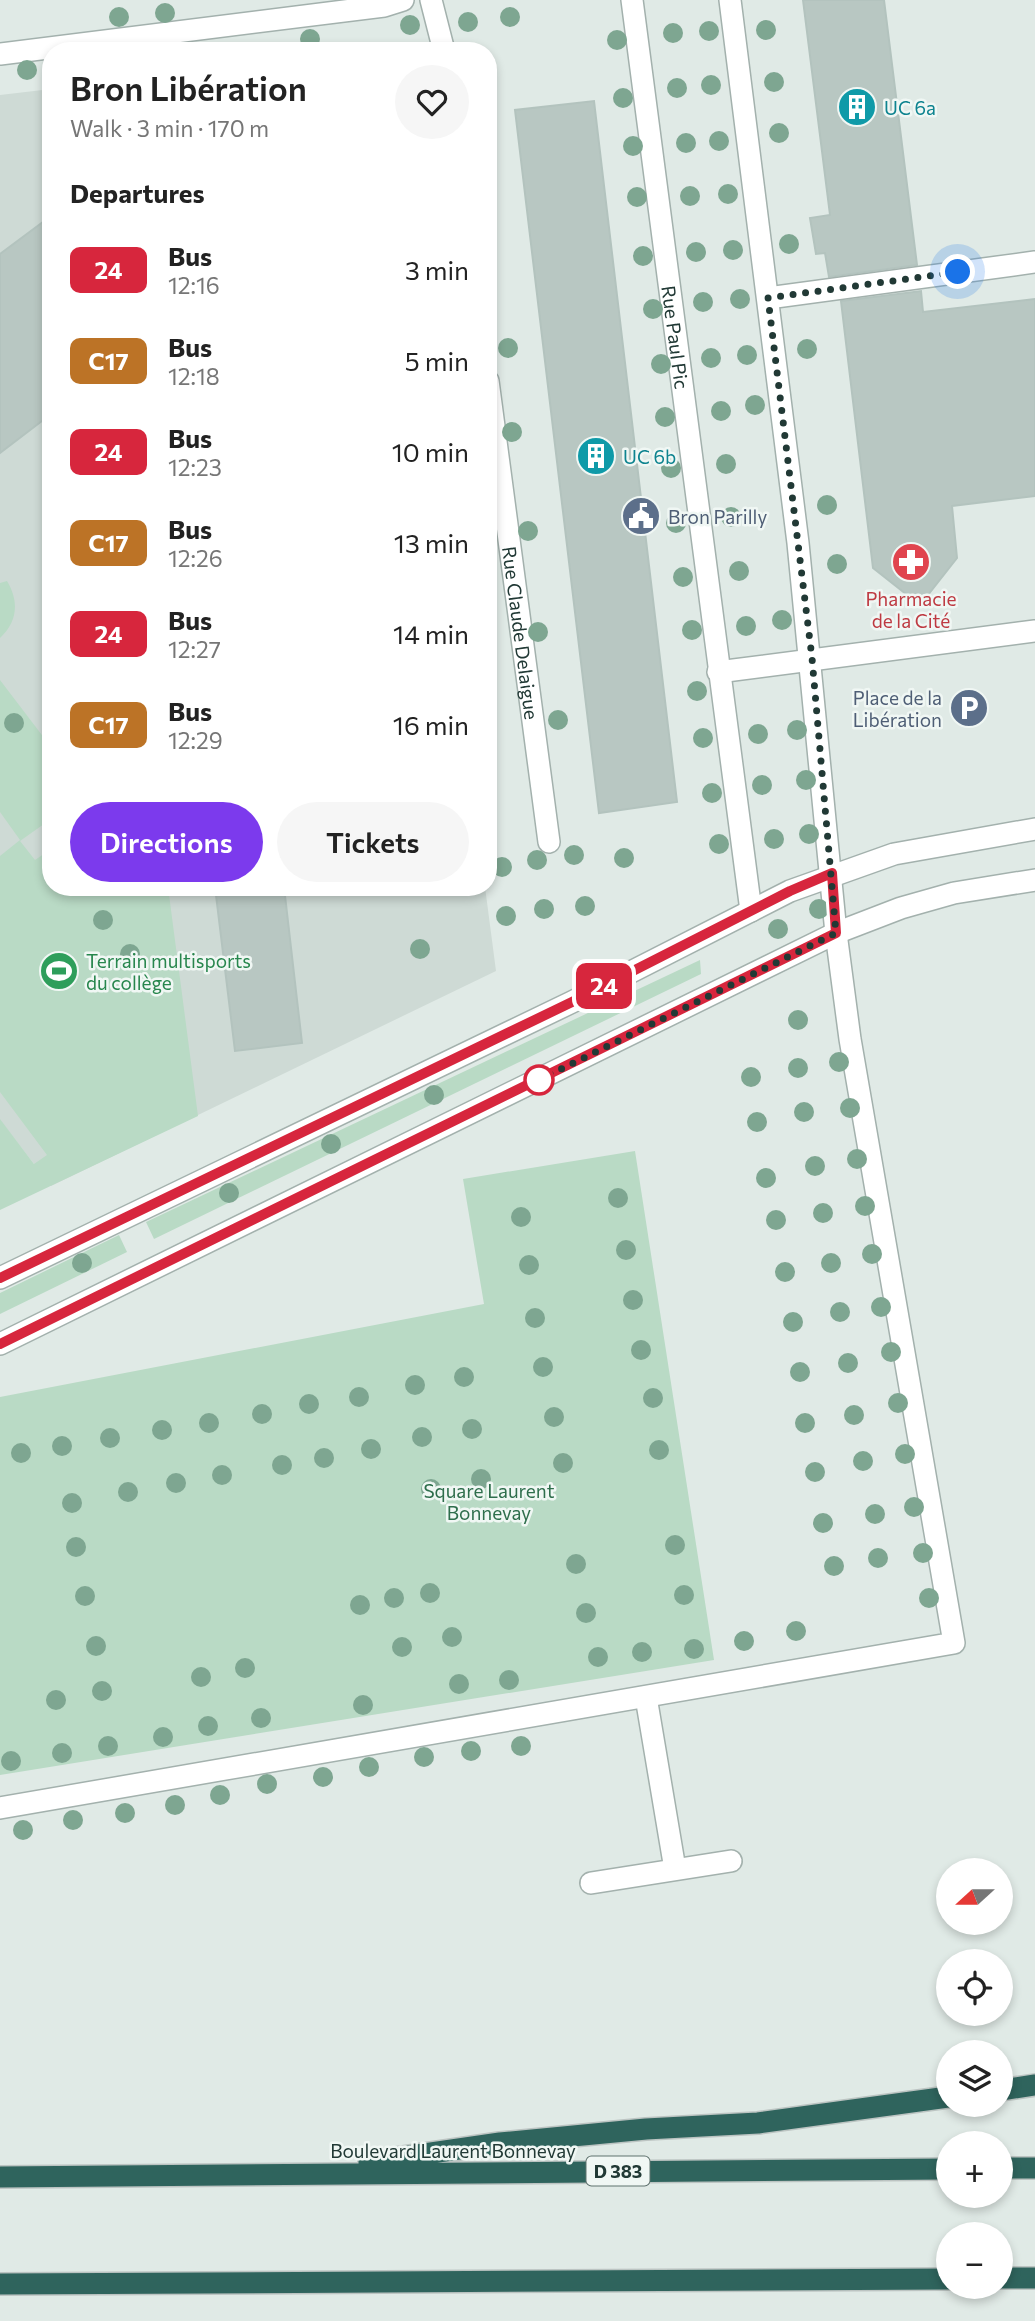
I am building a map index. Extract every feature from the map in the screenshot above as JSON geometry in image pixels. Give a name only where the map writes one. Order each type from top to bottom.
[{"type":"highway","points":[[1013,2088],[1035,2085]]},
{"type":"highway","points":[[287,2174],[499,2143],[646,2129],[758,2123],[936,2099]]},
{"type":"highway","points":[[1013,2168],[1035,2168]]},
{"type":"highway","name":"Boulevard Laurent Bonnevay","points":[[0,2177],[936,2169]]},
{"type":"highway","points":[[1013,2278],[1035,2277]]},
{"type":"highway","points":[[0,2284],[936,2279]]},
{"type":"street","points":[[96,42],[384,6],[403,0]]},
{"type":"street","points":[[431,0],[442,42]]},
{"type":"street","name":"Rue Paul Pic","points":[[632,0],[751,911]]},
{"type":"street","points":[[0,1808],[954,1643],[850,1039],[836,933],[812,658],[730,0]]},
{"type":"street","points":[[0,54],[42,49]]},
{"type":"street","points":[[768,298],[1035,262]]},
{"type":"street","name":"Rue Claude Delaigue","points":[[497,448],[550,842]]},
{"type":"street","points":[[718,672],[1035,631]]},
{"type":"street","points":[[0,1278],[572,1002],[832,873],[894,854],[1035,829]]},
{"type":"street","points":[[0,1344],[836,933],[927,900],[1035,880]]},
{"type":"street","points":[[646,1696],[675,1869]]},
{"type":"street","points":[[591,1883],[731,1861]]},
{"type":"shaded area","points":[[42,90],[42,896],[486,896],[496,971],[51,1186],[0,1120],[0,95]]},
{"type":"green space","points":[[7,581],[14,596],[15,611],[10,625],[0,638],[0,583]]},
{"type":"green space","points":[[0,680],[42,735],[42,825],[20,841],[35,860],[42,855],[42,896],[169,896],[198,1116],[0,1210],[0,1119],[34,1164],[47,1155],[0,1092],[0,856],[20,840],[0,812]]},
{"type":"green space","points":[[700,960],[701,974],[154,1239],[146,1222]]},
{"type":"green space","name":"Square Laurent Bonnevay","points":[[635,1151],[714,1660],[0,1775],[0,1397],[484,1304],[463,1179]]},
{"type":"green space","points":[[119,1235],[127,1252],[0,1314],[0,1293]]},
{"type":"building","name":"UC 6a","points":[[803,0],[884,0],[917,265],[829,277],[825,253],[816,254],[810,218],[830,215]]},
{"type":"building","name":"UC 6b","points":[[594,101],[677,802],[599,813],[515,110]]},
{"type":"building","points":[[42,223],[42,421],[0,453],[0,254]]},
{"type":"building","points":[[921,291],[923,312],[1035,299],[1035,496],[952,506],[957,558],[920,605],[873,568],[841,301]]},
{"type":"building","points":[[216,896],[285,896],[302,1043],[235,1051]]},
{"type":"bus line","name":"24","points":[[0,1278],[572,1002],[790,891],[832,873],[836,933],[0,1344]]},
{"type":"place","name":"UC 6a","points":[[857,107]]},
{"type":"place","name":"UC 6b","points":[[596,456]]},
{"type":"place","name":"Bron Parilly","points":[[641,516]]},
{"type":"place","name":"Pharmacie de la Cité","points":[[911,562]]},
{"type":"place","name":"Place de la Libération","points":[[969,708]]},
{"type":"place","name":"Terrain multisports du collège","points":[[59,971]]},
{"type":"route","points":[[539,1080],[734,981],[836,933],[812,658],[768,298],[958,272]]}]
